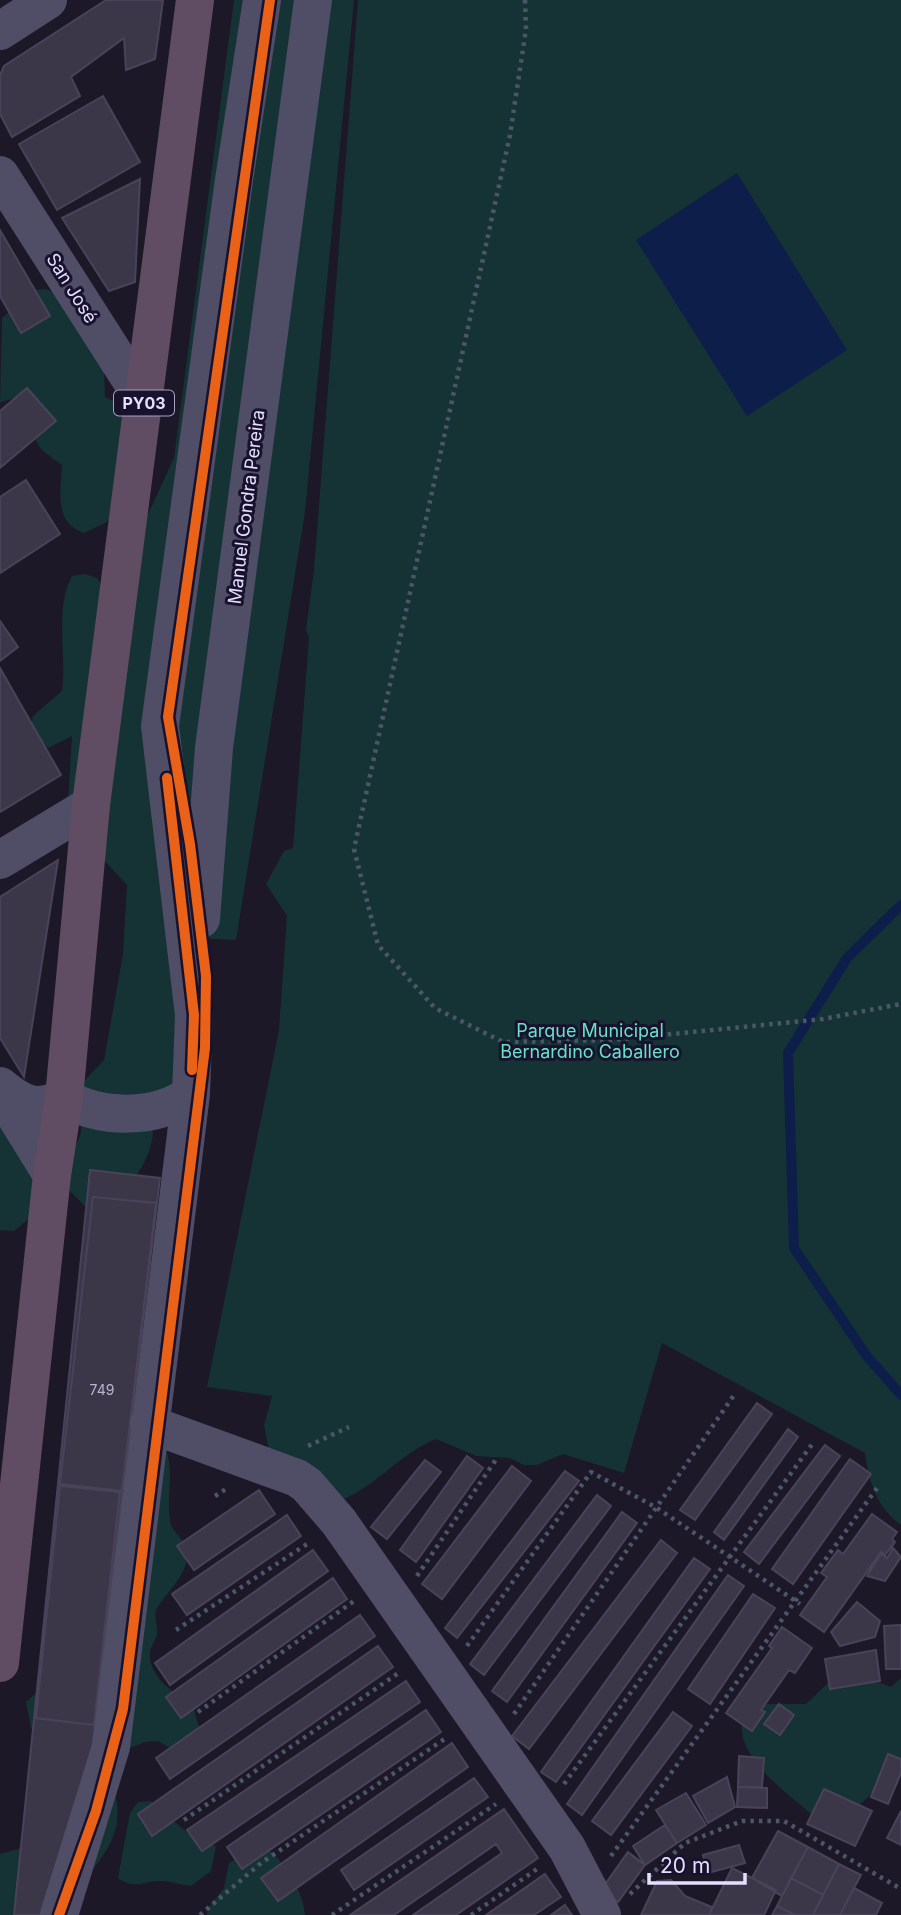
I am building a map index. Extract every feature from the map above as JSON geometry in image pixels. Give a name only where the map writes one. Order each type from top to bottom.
[{"type":"highway","name":"PY03","points":[[0,1663],[52,1175],[64,1098],[91,805],[195,0]]},
{"type":"street","points":[[0,31],[48,0]]},
{"type":"street","points":[[59,1915],[111,1747],[191,1094],[194,1015],[160,726],[262,0]]},
{"type":"street","name":"Manuel Gondra Pereira","points":[[194,1015],[215,748],[313,0]]},
{"type":"street","name":"San José","points":[[0,175],[145,402]]},
{"type":"street","points":[[0,860],[91,805]]},
{"type":"street","points":[[0,1089],[25,1104],[48,1105],[64,1098],[82,1108],[108,1112],[160,1111],[176,1105],[191,1094]]},
{"type":"street","points":[[0,1089],[52,1175]]},
{"type":"street","points":[[149,1424],[297,1478],[339,1522],[532,1800],[606,1900]]},
{"type":"path","points":[[525,0],[526,29],[510,135],[354,849],[378,945],[435,1008],[503,1042],[612,1040],[823,1019],[901,1004]]},
{"type":"path","points":[[200,1915],[261,1863],[485,1731],[657,1508],[734,1395]]},
{"type":"path","points":[[332,1915],[532,1800],[730,1556],[813,1443]]},
{"type":"path","points":[[198,1712],[390,1593],[497,1458]]},
{"type":"path","points":[[184,1819],[438,1663],[591,1472],[657,1508],[797,1602]]},
{"type":"path","points":[[606,1900],[797,1602],[877,1488]]},
{"type":"path","points":[[176,1630],[339,1522]]},
{"type":"path","points":[[606,1900],[646,1875],[685,1843],[742,1821],[784,1821],[901,1889]]},
{"type":"path","points":[[471,1915],[567,1848]]},
{"type":"green space","points":[[234,0],[354,0],[305,512],[236,940],[175,937],[201,1028],[153,1130],[152,1142],[142,1167],[125,1190],[96,1217],[67,1188],[71,1158],[81,1133],[81,1092],[85,1080],[104,1060],[123,954],[127,885],[67,820],[72,736],[48,748],[30,729],[33,716],[62,691],[62,617],[72,576],[85,574],[97,578],[105,592],[100,619],[174,458]]},
{"type":"green space","name":"Parque Municipal Bernardino Caballero","points":[[358,0],[901,0],[901,1525],[885,1510],[875,1493],[865,1453],[662,1343],[624,1473],[563,1454],[537,1465],[524,1465],[510,1458],[476,1456],[436,1439],[412,1452],[368,1485],[344,1499],[269,1451],[264,1425],[272,1396],[207,1387],[279,1030],[287,916],[266,884],[284,851],[293,848],[309,638],[306,630],[314,570]]},
{"type":"green space","points":[[46,289],[58,294],[104,370],[105,397],[118,403],[127,412],[128,489],[107,522],[84,533],[74,528],[63,514],[60,495],[62,465],[38,444],[34,432],[34,413],[12,399],[0,402],[2,318],[33,290]]},
{"type":"green space","points":[[32,1113],[35,1214],[14,1231],[0,1230],[0,1126]]},
{"type":"green space","points":[[131,1435],[165,1447],[170,1474],[171,1526],[187,1552],[183,1572],[156,1611],[157,1634],[150,1654],[158,1677],[192,1704],[204,1743],[181,1754],[158,1741],[145,1742],[109,1756],[40,1738],[31,1728],[26,1702],[46,1684],[104,1551],[130,1520],[130,1488],[123,1453]]},
{"type":"green space","points":[[839,1678],[867,1678],[891,1687],[901,1678],[901,1764],[897,1771],[857,1807],[818,1820],[756,1762],[742,1733],[742,1718],[765,1704],[806,1704],[827,1684]]},
{"type":"green space","points":[[113,1789],[118,1808],[116,1826],[101,1859],[89,1874],[48,1915],[0,1915],[0,1854],[21,1848]]},
{"type":"green space","points":[[151,1801],[190,1835],[216,1846],[211,1871],[191,1886],[162,1881],[130,1884],[118,1878],[130,1813],[138,1802]]},
{"type":"green space","points":[[262,1845],[277,1857],[290,1875],[300,1895],[305,1915],[207,1915],[208,1908],[224,1888],[229,1863]]},
{"type":"water","points":[[737,173],[847,350],[747,416],[636,240]]},
{"type":"building","points":[[106,0],[163,0],[155,59],[126,70],[124,38],[71,77],[80,96],[12,137],[0,114],[0,75],[4,66]]},
{"type":"building","points":[[103,96],[140,162],[57,210],[19,144]]},
{"type":"building","points":[[140,179],[135,282],[109,291],[62,218]]},
{"type":"building","points":[[0,230],[50,316],[21,333],[0,296]]},
{"type":"building","points":[[27,388],[56,421],[0,468],[0,411]]},
{"type":"building","points":[[26,480],[60,534],[0,573],[0,497]]},
{"type":"building","points":[[0,621],[18,647],[0,661]]},
{"type":"building","points":[[0,668],[61,775],[0,812]]},
{"type":"building","points":[[58,860],[24,1077],[0,1038],[0,897]]},
{"type":"building","points":[[90,1170],[160,1178],[89,1775],[42,1915],[14,1915]]},
{"type":"building","points":[[93,1197],[156,1203],[122,1491],[60,1484]]},
{"type":"building","points":[[757,1403],[772,1414],[695,1520],[680,1510]]},
{"type":"building","points":[[788,1429],[798,1437],[724,1540],[714,1532]]},
{"type":"building","points":[[825,1445],[840,1456],[759,1564],[744,1552]]},
{"type":"building","points":[[467,1456],[483,1468],[416,1562],[400,1550]]},
{"type":"building","points":[[850,1459],[871,1474],[793,1584],[772,1569]]},
{"type":"building","points":[[425,1460],[441,1472],[387,1539],[371,1527]]},
{"type":"building","points":[[512,1466],[531,1481],[442,1599],[422,1584]]},
{"type":"building","points":[[565,1471],[579,1481],[457,1638],[445,1628]]},
{"type":"building","points":[[60,1486],[120,1492],[94,1725],[36,1718]]},
{"type":"building","points":[[259,1490],[275,1514],[194,1570],[177,1546]]},
{"type":"building","points":[[597,1495],[611,1506],[484,1675],[470,1664]]},
{"type":"building","points":[[622,1512],[637,1523],[507,1702],[492,1691]]},
{"type":"building","points":[[872,1514],[897,1532],[892,1539],[895,1542],[885,1555],[881,1552],[824,1632],[800,1615],[827,1577],[821,1573],[838,1550],[843,1554]]},
{"type":"building","points":[[287,1515],[301,1536],[187,1615],[172,1594]]},
{"type":"building","points":[[661,1540],[677,1553],[529,1749],[512,1736]]},
{"type":"building","points":[[893,1548],[901,1557],[885,1581],[867,1576],[881,1554],[887,1558]]},
{"type":"building","points":[[313,1550],[328,1571],[170,1685],[155,1663]]},
{"type":"building","points":[[694,1558],[710,1569],[556,1782],[541,1772]]},
{"type":"building","points":[[728,1575],[744,1586],[582,1815],[567,1804]]},
{"type":"building","points":[[333,1578],[347,1599],[181,1718],[166,1697]]},
{"type":"building","points":[[753,1594],[775,1608],[710,1704],[688,1689]]},
{"type":"building","points":[[857,1602],[880,1621],[875,1637],[840,1646],[831,1632]]},
{"type":"building","points":[[360,1615],[375,1636],[170,1779],[156,1758]]},
{"type":"building","points":[[901,1625],[901,1669],[886,1669],[884,1626]]},
{"type":"building","points":[[782,1627],[812,1648],[795,1673],[789,1670],[761,1710],[765,1712],[752,1731],[726,1713],[772,1648],[769,1646]]},
{"type":"building","points":[[378,1646],[393,1667],[152,1836],[138,1814]]},
{"type":"building","points":[[876,1650],[880,1681],[830,1689],[825,1659]]},
{"type":"building","points":[[406,1681],[420,1702],[202,1851],[187,1830]]},
{"type":"building","points":[[779,1704],[794,1715],[780,1735],[764,1724]]},
{"type":"building","points":[[426,1710],[441,1732],[242,1869],[227,1847]]},
{"type":"building","points":[[673,1712],[692,1726],[611,1835],[592,1821]]},
{"type":"building","points":[[452,1743],[468,1767],[278,1901],[261,1878]]},
{"type":"building","points":[[888,1754],[901,1759],[901,1773],[888,1804],[871,1797]]},
{"type":"building","points":[[739,1756],[764,1758],[762,1787],[738,1787]]},
{"type":"building","points":[[727,1777],[735,1807],[708,1823],[693,1796]]},
{"type":"building","points":[[474,1778],[488,1797],[354,1890],[341,1870]]},
{"type":"building","points":[[738,1787],[767,1788],[767,1808],[737,1807]]},
{"type":"building","points":[[824,1789],[872,1811],[855,1846],[807,1824]]},
{"type":"building","points":[[686,1793],[706,1825],[677,1843],[656,1810]]},
{"type":"building","points":[[504,1809],[538,1858],[456,1915],[413,1915],[502,1853],[496,1844],[394,1915],[350,1915]]},
{"type":"building","points":[[901,1811],[901,1845],[887,1838]]},
{"type":"building","points":[[665,1825],[677,1843],[645,1865],[633,1846]]},
{"type":"building","points":[[778,1831],[808,1847],[782,1896],[752,1878]]},
{"type":"building","points":[[739,1845],[745,1863],[708,1873],[703,1855]]},
{"type":"building","points":[[808,1847],[839,1864],[823,1895],[791,1878]]},
{"type":"building","points":[[628,1852],[645,1865],[618,1902],[601,1890]]},
{"type":"building","points":[[839,1864],[861,1875],[840,1915],[813,1915]]},
{"type":"building","points":[[732,1868],[776,1890],[764,1915],[709,1915]]},
{"type":"building","points":[[545,1874],[561,1897],[534,1915],[486,1915]]},
{"type":"building","points":[[791,1878],[823,1895],[813,1915],[795,1915],[777,1906]]},
{"type":"building","points":[[671,1880],[685,1896],[712,1907],[709,1915],[641,1915],[657,1881]]},
{"type":"building","points":[[854,1888],[882,1903],[876,1915],[840,1915]]},
{"type":"building","points":[[565,1905],[572,1915],[551,1915]]},
{"type":"building","points":[[777,1906],[795,1915],[772,1915]]},
{"type":"waterway","points":[[901,905],[847,958],[788,1053],[794,1248],[866,1355],[901,1395]]},
{"type":"cycle path","points":[[59,1915],[96,1811],[123,1709],[205,1048],[206,976],[190,844],[168,717],[270,0]]},
{"type":"cycle path","points":[[167,778],[194,1015],[192,1070]]}]
